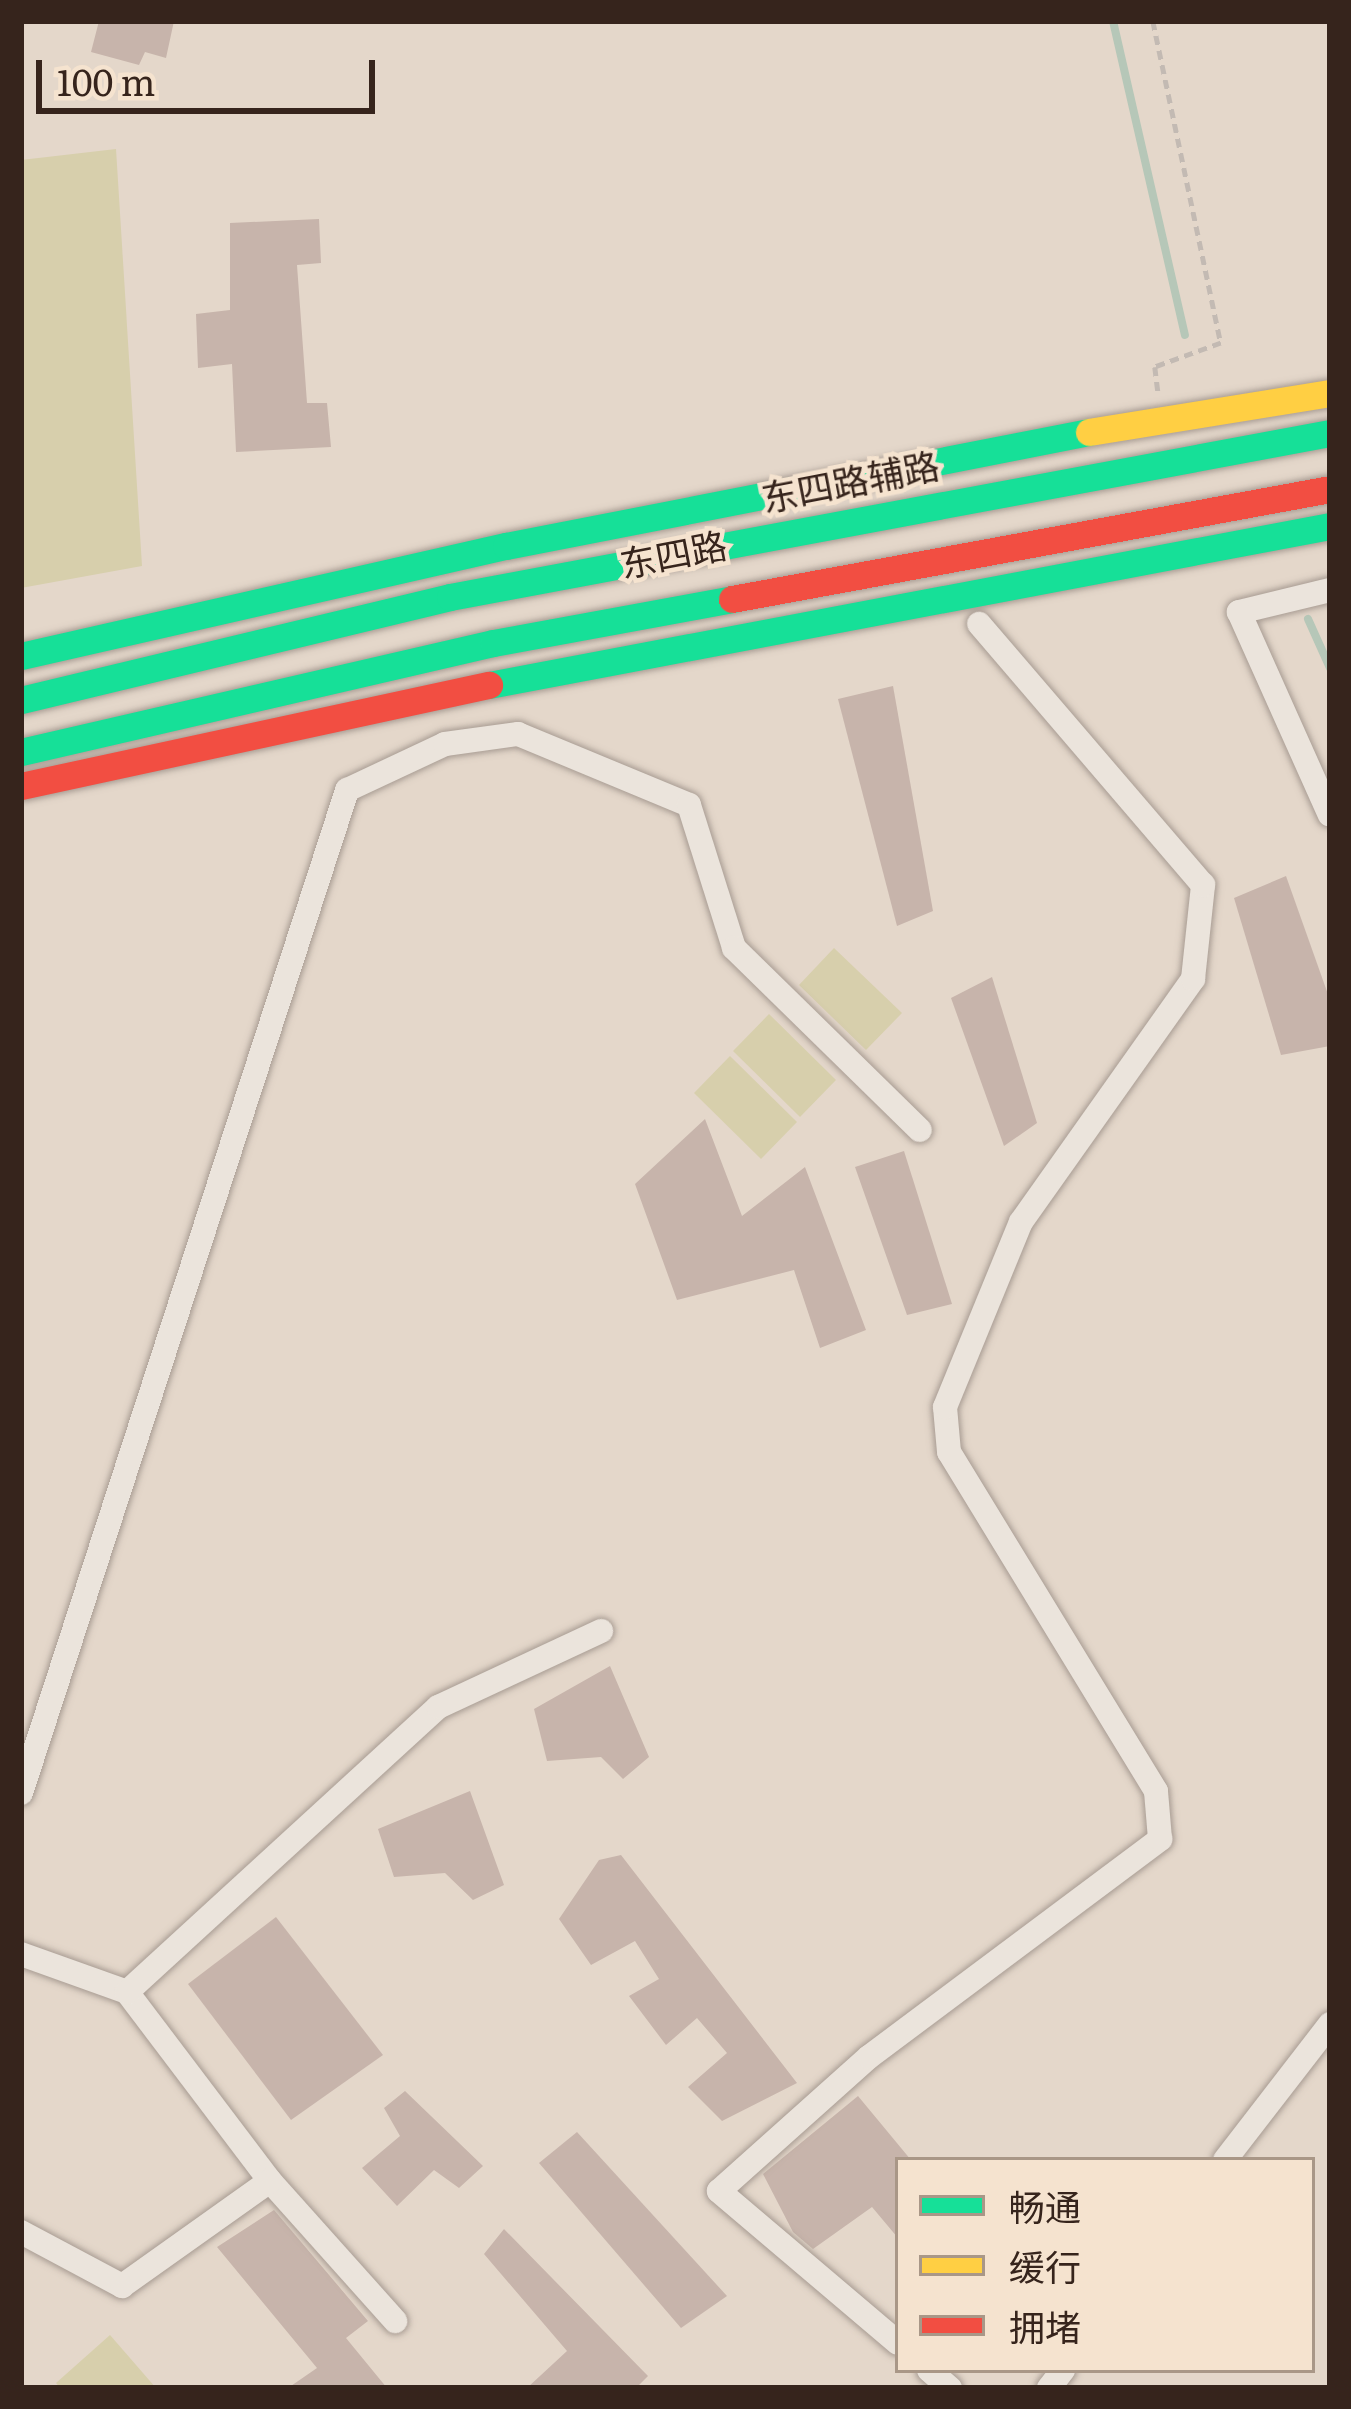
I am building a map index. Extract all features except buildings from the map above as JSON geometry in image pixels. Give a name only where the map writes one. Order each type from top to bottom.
[{"type":"main road","name":"东四路辅路","points":[[21,656],[420,564],[1163,418],[1330,393]]},
{"type":"main road","name":"东四路","points":[[21,700],[450,596],[1330,433]]},
{"type":"main road","name":"东四路","points":[[21,752],[493,644],[1117,522],[1330,489]]},
{"type":"main road","points":[[21,786],[459,691],[1330,526]]},
{"type":"street","points":[[1330,590],[1239,612],[1330,814]]},
{"type":"street","points":[[895,2340],[719,2192],[869,2057],[1160,1839],[1156,1791],[949,1452],[945,1407],[1021,1222],[1193,979],[1203,885],[979,624]]},
{"type":"street","points":[[21,1793],[347,790],[446,744],[518,734],[689,805],[734,947],[920,1130]]},
{"type":"street","points":[[127,1992],[438,1707],[601,1631]]},
{"type":"street","points":[[21,1954],[127,1992],[270,2181],[395,2321]]},
{"type":"street","points":[[1227,2157],[1330,2024]]},
{"type":"street","points":[[21,2232],[122,2286],[270,2181]]},
{"type":"path","points":[[1153,21],[1221,343],[1154,367],[1163,418]]},
{"type":"shaded area","points":[[116,149],[142,566],[21,588],[21,160]]},
{"type":"shaded area","points":[[834,948],[902,1013],[866,1050],[799,985]]},
{"type":"shaded area","points":[[769,1014],[836,1080],[800,1117],[733,1051]]},
{"type":"shaded area","points":[[730,1056],[797,1122],[761,1159],[694,1093]]},
{"type":"shaded area","points":[[110,2335],[156,2388],[60,2388],[56,2383]]},
{"type":"waterway","points":[[1113,21],[1185,335]]},
{"type":"waterway","points":[[1308,619],[1330,668]]},
{"type":"traffic: fast","points":[[21,656],[506,546],[1089,432]]},
{"type":"traffic: fast","points":[[21,700],[450,597],[1330,433]]},
{"type":"traffic: fast","points":[[489,685],[1330,526]]},
{"type":"traffic: fast","points":[[21,752],[493,643],[732,599]]},
{"type":"traffic: slow","points":[[1089,432],[1330,393]]},
{"type":"traffic: jam","points":[[732,599],[1330,489]]},
{"type":"traffic: jam","points":[[21,786],[489,685]]}]
